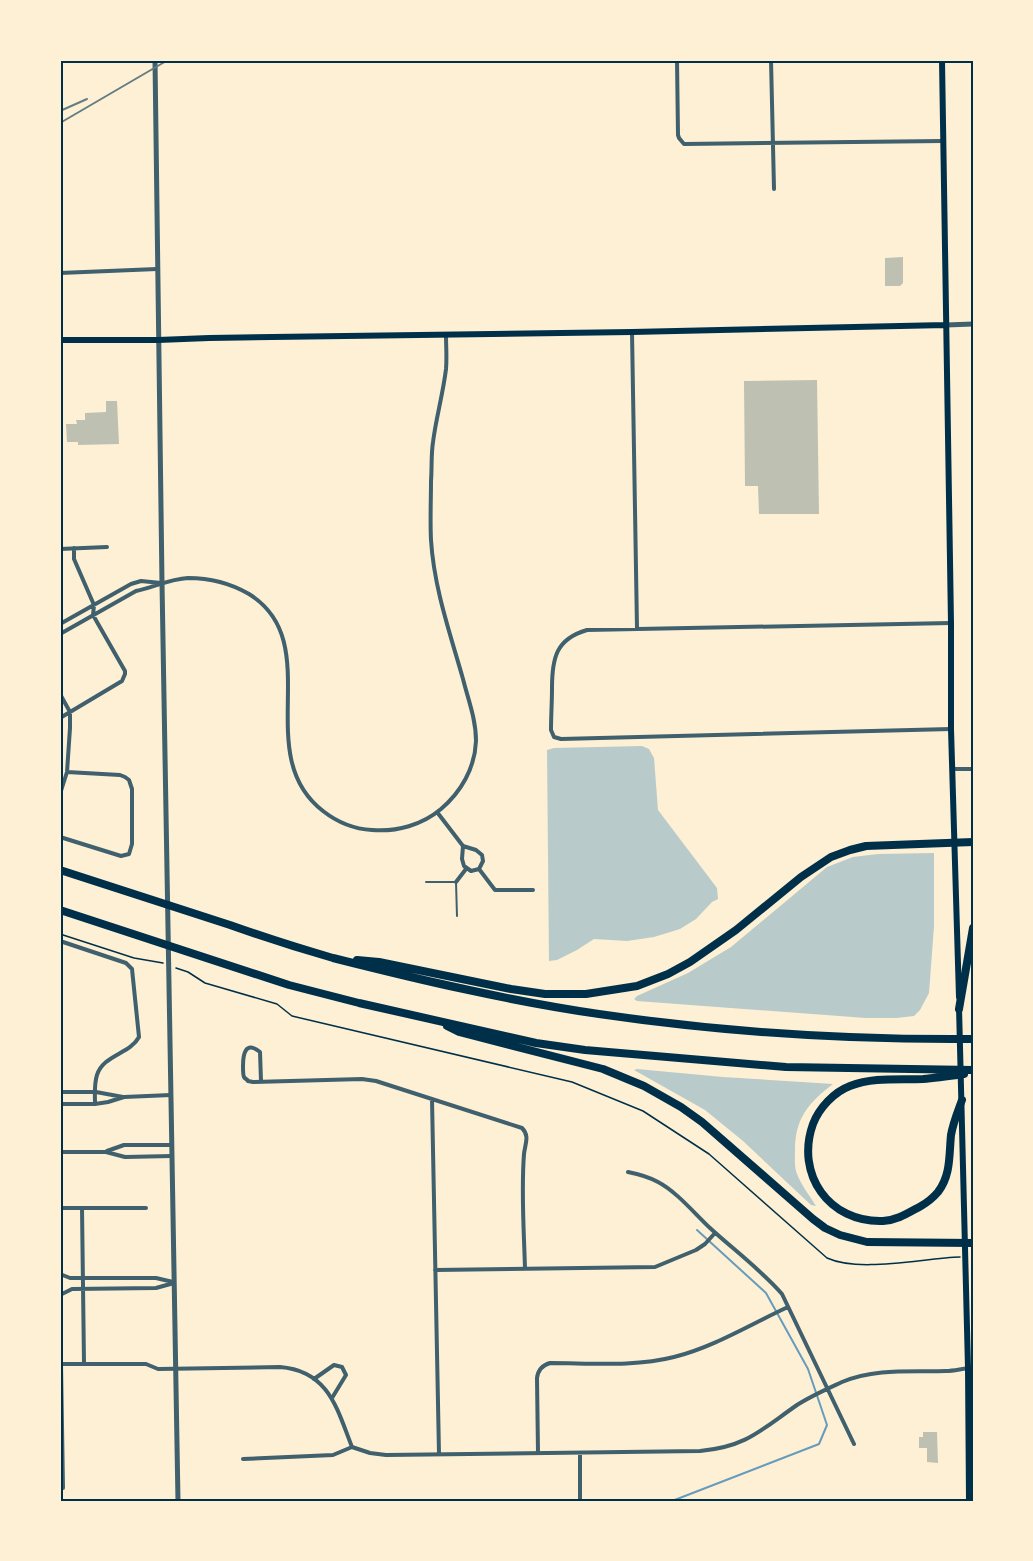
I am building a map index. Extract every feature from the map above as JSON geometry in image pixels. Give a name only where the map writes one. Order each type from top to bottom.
[{"type":"highway","points":[[331,957],[380,962],[545,994],[586,994],[637,986],[668,974],[690,962],[736,930],[801,877],[831,857],[866,846],[973,842]]},
{"type":"highway","points":[[60,870],[331,957],[455,988],[608,1015],[734,1030],[851,1037],[973,1039]]},
{"type":"highway","points":[[60,910],[289,984],[435,1021],[536,1042],[585,1050],[786,1068],[973,1072]]},
{"type":"highway","points":[[959,1009],[973,927]]},
{"type":"highway","points":[[435,1021],[459,1032],[603,1068],[652,1089],[702,1122],[813,1219],[840,1235],[858,1241],[877,1243],[973,1243]]},
{"type":"highway","points":[[962,1100],[951,1133],[947,1173],[940,1189],[928,1204],[898,1218],[883,1221],[864,1219],[850,1215],[833,1205],[818,1187],[809,1163],[809,1140],[815,1119],[835,1095],[849,1086],[871,1080],[922,1079],[973,1072]]},
{"type":"main road","points":[[942,60],[951,729],[964,1244],[970,1368],[969,1501]]},
{"type":"main road","points":[[60,340],[946,325]]},
{"type":"street","points":[[155,60],[166,867],[178,1501]]},
{"type":"street","points":[[677,60],[678,135],[681,142],[688,145],[944,141]]},
{"type":"street","points":[[771,60],[774,189]]},
{"type":"street","points":[[60,273],[157,269]]},
{"type":"street","points":[[946,325],[973,324]]},
{"type":"street","points":[[633,332],[637,628]]},
{"type":"street","points":[[60,634],[136,591],[162,583],[185,578],[217,580],[239,588],[254,597],[270,614],[282,636],[287,656],[288,749],[295,775],[302,789],[320,809],[341,823],[357,828],[389,830],[420,822],[437,812],[464,781],[476,741],[474,716],[436,582],[431,542],[432,447],[446,369],[446,334]]},
{"type":"street","points":[[60,718],[122,681],[125,674],[93,615],[94,605],[75,559],[74,548]]},
{"type":"street","points":[[60,549],[107,548]]},
{"type":"street","points":[[60,624],[131,584],[139,581],[162,583]]},
{"type":"street","points":[[951,623],[588,630],[573,635],[555,655],[552,668],[551,730],[554,737],[561,739],[951,729]]},
{"type":"street","points":[[60,694],[69,712],[70,745],[68,772],[60,794]]},
{"type":"street","points":[[952,769],[973,769]]},
{"type":"street","points":[[60,837],[121,856],[129,854],[132,844],[132,789],[129,780],[120,775],[68,772]]},
{"type":"street","points":[[437,812],[463,846],[476,850],[482,855],[483,861],[479,868],[471,871],[463,864],[463,846]]},
{"type":"street","points":[[456,882],[466,868]]},
{"type":"street","points":[[479,868],[495,890],[533,890]]},
{"type":"street","points":[[60,941],[126,963],[132,969],[139,1037],[134,1044],[101,1067],[96,1077],[95,1104]]},
{"type":"street","points":[[261,1081],[260,1052],[250,1048],[243,1055],[244,1077],[251,1082],[369,1080],[382,1082],[522,1128],[527,1138],[524,1156],[525,1269]]},
{"type":"street","points":[[60,1092],[96,1092],[124,1097],[171,1095]]},
{"type":"street","points":[[60,1104],[95,1104],[124,1097]]},
{"type":"street","points":[[432,1099],[439,1454]]},
{"type":"street","points":[[106,1152],[124,1145],[171,1145]]},
{"type":"street","points":[[60,1152],[106,1152],[125,1157],[172,1156]]},
{"type":"street","points":[[628,1172],[660,1182],[773,1283],[782,1294],[854,1444]]},
{"type":"street","points":[[60,1208],[146,1208]]},
{"type":"street","points":[[82,1208],[84,1363]]},
{"type":"street","points":[[435,1270],[655,1267],[696,1250],[715,1233]]},
{"type":"street","points":[[60,1274],[70,1278],[156,1278],[174,1283]]},
{"type":"street","points":[[125,1278],[126,1288]]},
{"type":"street","points":[[60,1295],[72,1289],[156,1288],[174,1283]]},
{"type":"street","points":[[538,1453],[537,1378],[539,1370],[546,1364],[643,1362],[675,1357],[709,1345],[788,1307]]},
{"type":"street","points":[[63,1488],[61,1364],[146,1364],[158,1369],[280,1367],[299,1371],[323,1386],[332,1398],[352,1447]]},
{"type":"street","points":[[314,1379],[334,1365],[342,1367],[346,1375],[332,1398]]},
{"type":"street","points":[[243,1458],[333,1455],[352,1447],[378,1455],[700,1451],[727,1447],[754,1436],[799,1404],[850,1379],[880,1372],[948,1371],[970,1368]]},
{"type":"street","points":[[580,1453],[580,1500]]},
{"type":"lane","points":[[426,882],[456,882],[457,916]]},
{"type":"path","points":[[60,934],[134,958],[167,965]]},
{"type":"path","points":[[177,969],[188,972],[205,983],[277,1004],[291,1016],[572,1082],[643,1111],[708,1154],[827,1258],[836,1262],[862,1264],[915,1262],[951,1257]]},
{"type":"shaded area","points":[[642,746],[649,749],[654,758],[658,810],[717,888],[718,899],[712,902],[696,919],[680,929],[654,937],[627,941],[594,939],[557,960],[549,961],[547,750]]},
{"type":"shaded area","points":[[934,853],[934,926],[929,993],[914,1016],[866,1018],[634,999],[688,973],[731,947],[827,867],[853,857]]},
{"type":"shaded area","points":[[634,1070],[833,1084],[810,1105],[797,1129],[796,1171],[816,1206],[811,1205],[743,1141],[705,1110]]},
{"type":"building","points":[[903,257],[903,283],[900,286],[885,286],[885,258]]},
{"type":"building","points":[[817,380],[819,514],[759,514],[758,486],[745,486],[744,381]]},
{"type":"building","points":[[106,401],[117,401],[119,444],[78,445],[78,442],[67,442],[66,424],[77,424],[76,420],[85,420],[85,413],[106,412]]},
{"type":"building","points":[[923,1432],[937,1432],[938,1463],[927,1462],[927,1448],[919,1448],[919,1437],[923,1437]]},
{"type":"waterway","points":[[672,1501],[819,1444],[827,1425],[808,1369],[766,1293],[697,1230]]},
{"type":"railway","points":[[60,123],[168,60]]},
{"type":"railway","points":[[60,111],[87,99]]}]
